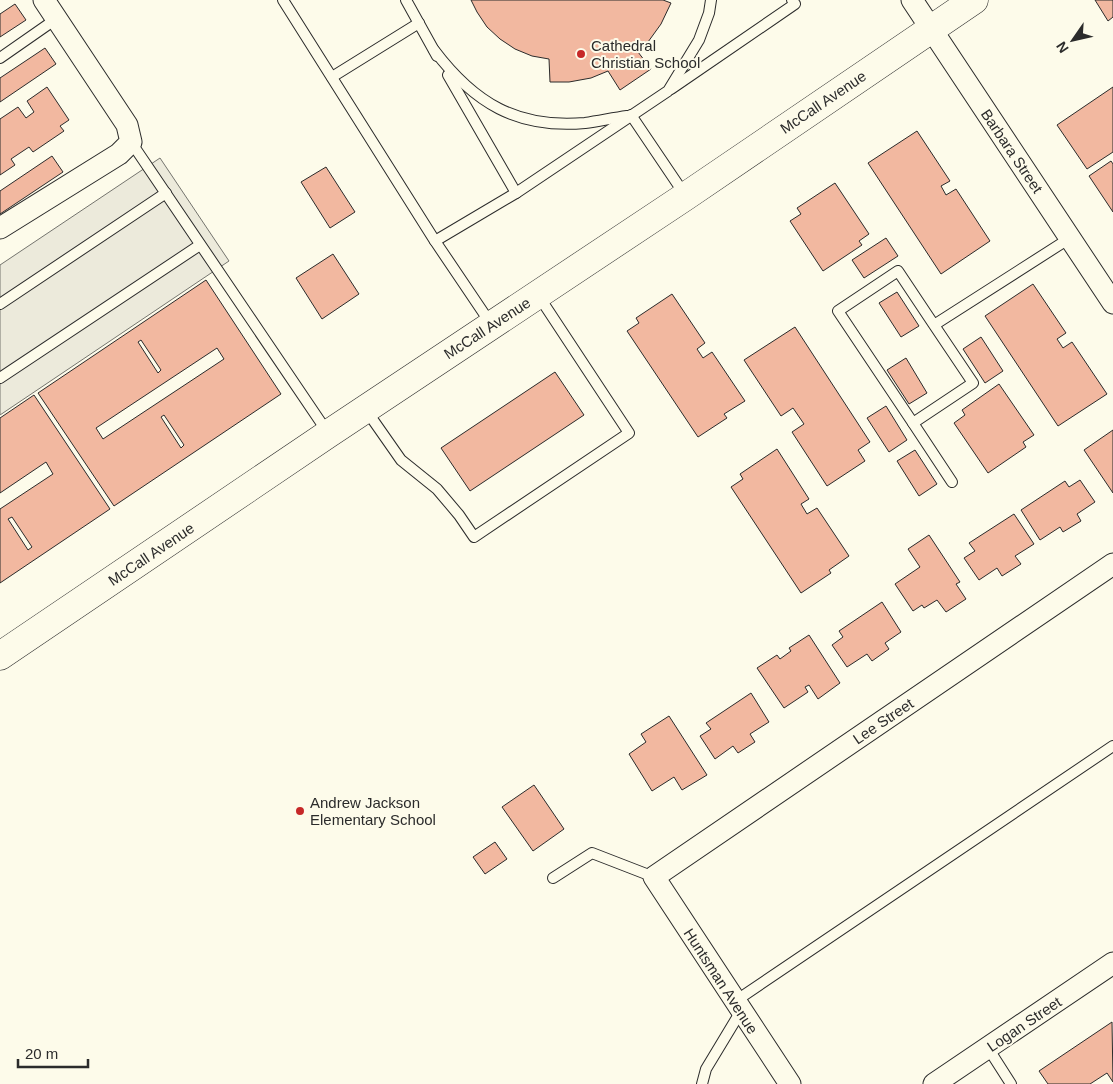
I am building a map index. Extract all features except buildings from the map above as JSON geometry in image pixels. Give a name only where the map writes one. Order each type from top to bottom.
[{"type":"main road","name":"McCall Avenue","points":[[0,656],[365,409],[686,196],[974,0]]},
{"type":"street","points":[[0,228],[119,154],[131,142],[127,125],[44,0]]},
{"type":"street","name":"Barbara Street","points":[[912,0],[1112,299]]},
{"type":"street","name":"Lee Street","points":[[654,877],[1113,564]]},
{"type":"street","name":"Huntsman Avenue","points":[[654,877],[790,1084]]},
{"type":"street","name":"Logan Street","points":[[934,1084],[1113,963]]},
{"type":"lane","points":[[283,0],[435,241],[492,325]]},
{"type":"lane","points":[[406,0],[516,193]]},
{"type":"lane","points":[[668,91],[699,40],[709,13],[711,0]]},
{"type":"lane","points":[[435,241],[516,193],[668,91],[795,4],[792,0]]},
{"type":"lane","points":[[0,58],[56,19]]},
{"type":"lane","points":[[332,77],[419,23]]},
{"type":"lane","points":[[434,50],[451,72],[473,93],[498,109],[526,119],[556,124],[586,123],[631,115]]},
{"type":"lane","points":[[631,115],[686,196]]},
{"type":"lane","points":[[131,142],[328,434]]},
{"type":"lane","points":[[0,304],[166,193]]},
{"type":"lane","points":[[934,325],[1070,238]]},
{"type":"lane","points":[[0,378],[200,245]]},
{"type":"lane","points":[[913,423],[972,383],[898,271],[838,311],[952,482]]},
{"type":"lane","points":[[365,409],[402,460],[437,489],[459,515],[474,537],[629,433],[538,295]]},
{"type":"lane","points":[[702,1084],[706,1070],[738,1006],[1113,746]]},
{"type":"lane","points":[[553,878],[592,853],[654,877]]},
{"type":"lane","points":[[988,1048],[1011,1084]]},
{"type":"shaded area","points":[[160,158],[229,261],[0,415],[0,265]]},
{"type":"place","name":"Cathedral Christian School","points":[[581,54]]},
{"type":"place","name":"Andrew Jackson Elementary School","points":[[300,811]]}]
